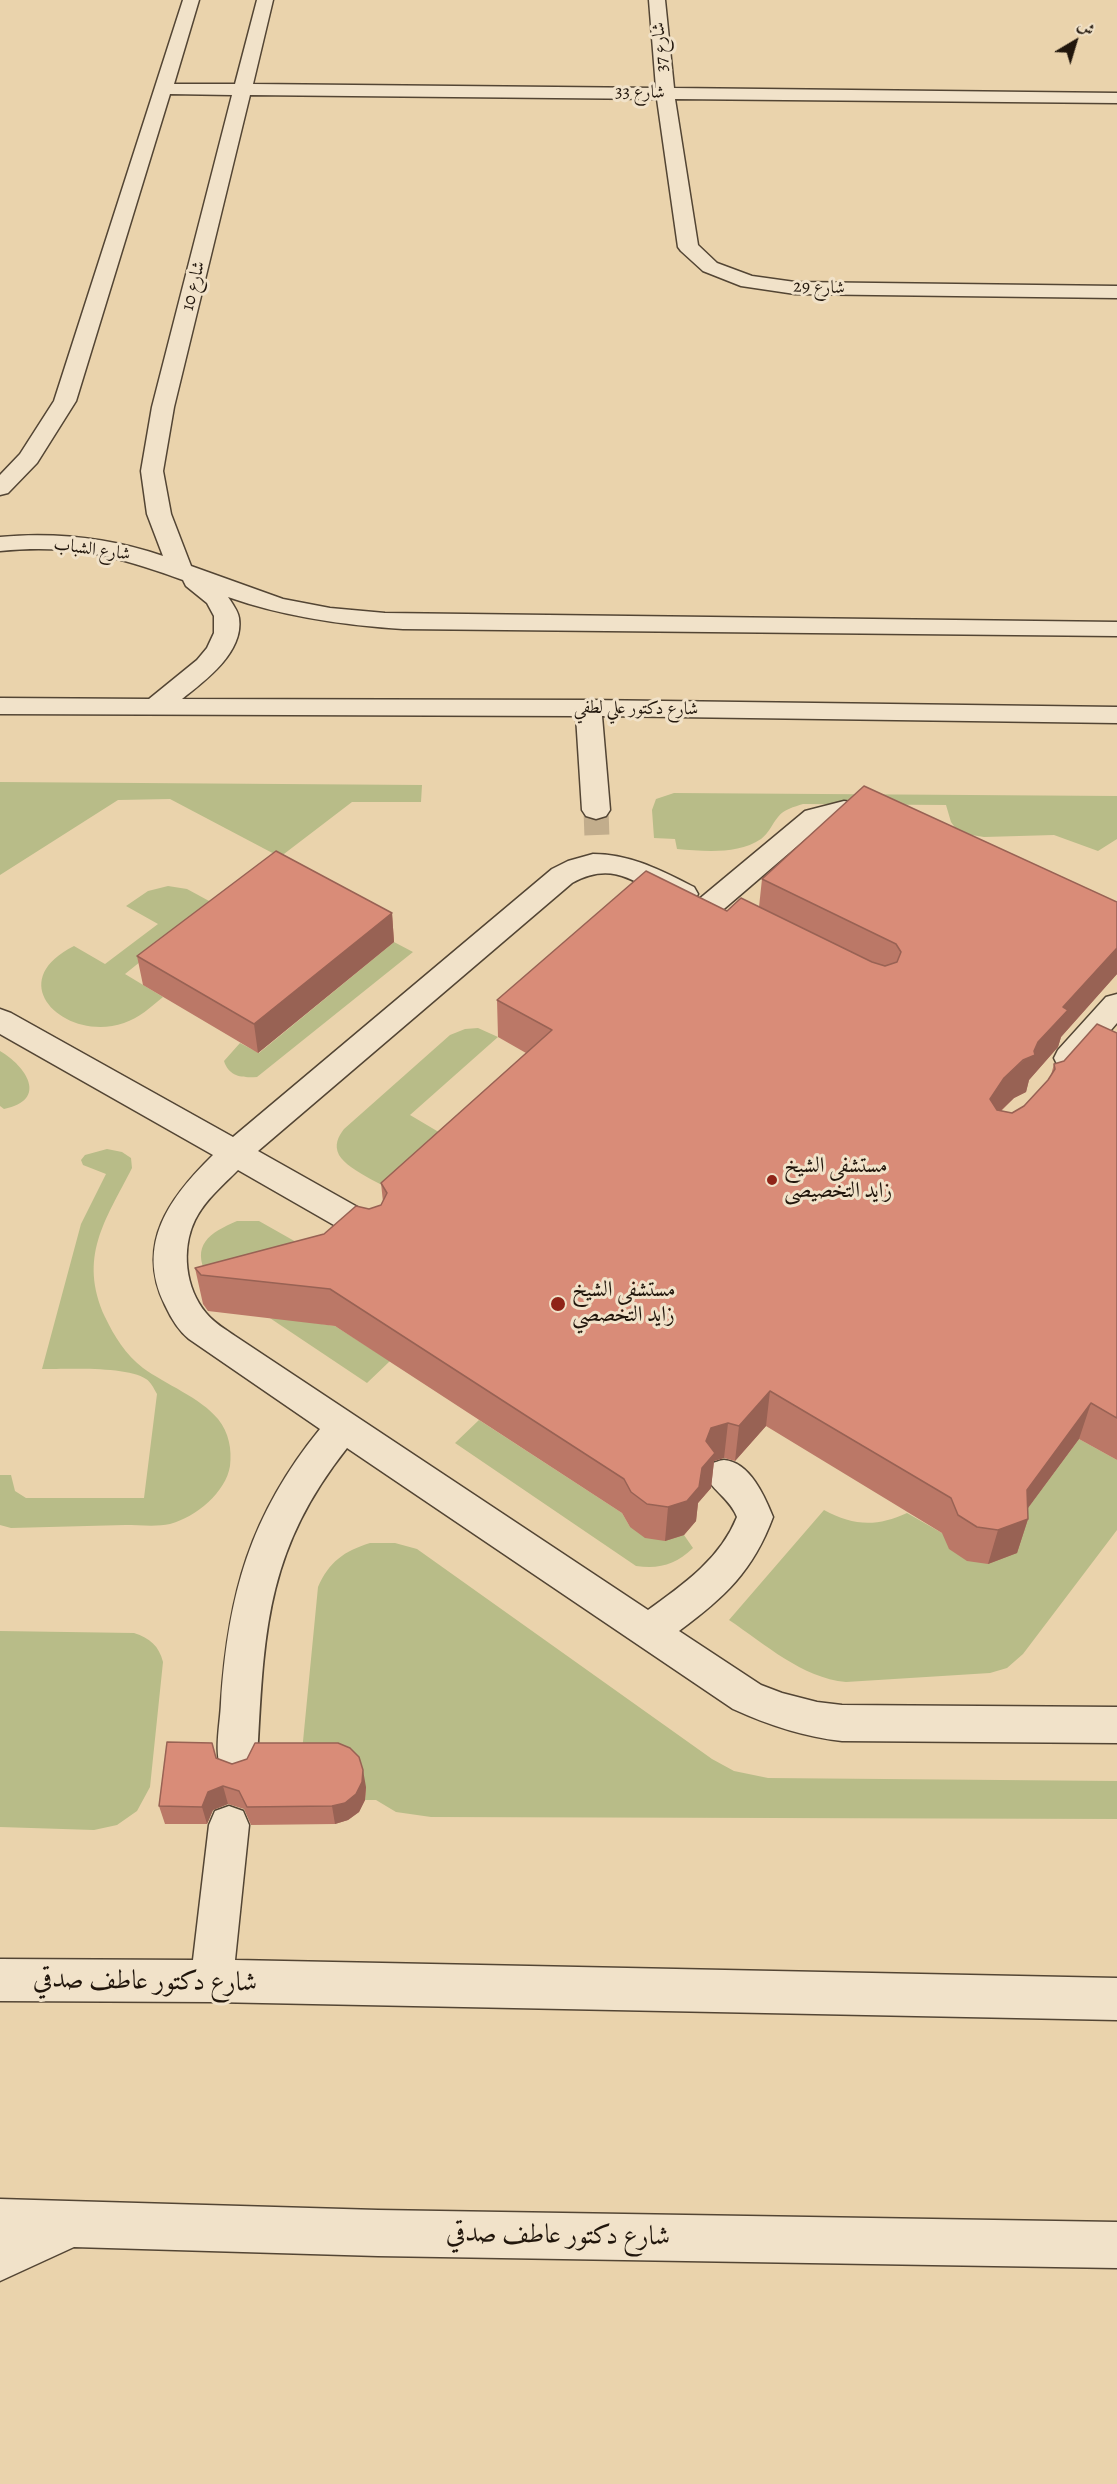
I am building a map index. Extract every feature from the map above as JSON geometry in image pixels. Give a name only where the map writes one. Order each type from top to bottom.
[{"type":"street","points":[[0,488],[28,458],[65,401],[191,0]]},
{"type":"street","name":"شارع 10","points":[[181,572],[159,514],[152,471],[163,407],[265,0]]},
{"type":"street","name":"شارع 37","points":[[657,0],[665,93]]},
{"type":"street","name":"شارع 33","points":[[164,89],[1117,98]]},
{"type":"street","name":"شارع 29","points":[[665,93],[688,247],[710,267],[748,282],[795,288],[1117,292]]},
{"type":"street","name":"شارع الشباب","points":[[0,544],[73,544],[131,554],[181,572]]},
{"type":"street","points":[[181,572],[260,600],[320,614],[403,622],[1117,629]]},
{"type":"street","points":[[0,706],[154,708],[199,675],[223,647],[228,617],[213,591],[181,572]]},
{"type":"street","name":"شارع دكتور علي لطفي","points":[[154,708],[588,708],[1117,715]]},
{"type":"street","points":[[588,708],[596,810]]},
{"type":"street","points":[[708,907],[815,817],[844,810],[859,810],[874,812],[900,821]]},
{"type":"street","points":[[740,922],[598,850],[562,876],[235,1153],[188,1204],[173,1234],[169,1264],[176,1296],[195,1324],[216,1340],[747,1697],[777,1711],[809,1720],[842,1723],[1117,1725]]},
{"type":"street","points":[[1050,1081],[1117,1004]]},
{"type":"street","points":[[0,1020],[372,1231]]},
{"type":"street","points":[[237,1762],[249,1630],[256,1585],[273,1538],[291,1501],[315,1460],[343,1426]]},
{"type":"street","points":[[649,1631],[711,1585],[743,1549],[755,1517],[750,1502],[740,1488],[723,1475]]},
{"type":"street","points":[[212,1982],[230,1825]]},
{"type":"street","name":"شارع دكتور عاطف صدقي","points":[[0,1980],[1117,1999]]},
{"type":"street","name":"شارع دكتور عاطف صدقي","points":[[0,2222],[378,2233],[1117,2245]]},
{"type":"street","points":[[0,2258],[72,2224]]},
{"type":"green space","points":[[0,782],[422,785],[421,802],[352,802],[280,857],[170,799],[118,800],[0,875]]},
{"type":"green space","points":[[674,793],[1117,796],[1117,839],[1098,851],[1054,835],[984,837],[965,834],[956,829],[951,822],[946,805],[803,804],[783,812],[764,837],[741,848],[720,851],[677,849],[675,839],[654,838],[652,810],[656,799]]},
{"type":"green space","points":[[168,886],[187,889],[235,915],[176,933],[125,974],[163,997],[145,1012],[129,1021],[102,1027],[82,1025],[64,1017],[50,1006],[42,992],[43,976],[53,961],[74,946],[105,964],[158,924],[126,906],[148,891]]},
{"type":"green space","points":[[394,942],[413,952],[257,1077],[242,1077],[229,1070],[224,1061],[240,1043],[259,1053]]},
{"type":"green space","points":[[478,1028],[498,1037],[410,1115],[464,1147],[408,1198],[361,1173],[344,1161],[339,1155],[337,1144],[344,1129],[450,1035],[465,1029]]},
{"type":"green space","points":[[0,1051],[18,1065],[29,1082],[26,1098],[18,1105],[4,1109],[0,1106]]},
{"type":"green space","points":[[107,1149],[122,1152],[131,1158],[132,1168],[104,1223],[98,1240],[94,1276],[97,1296],[105,1317],[121,1345],[137,1363],[202,1404],[218,1419],[229,1441],[230,1466],[223,1485],[208,1502],[190,1516],[170,1524],[11,1528],[0,1525],[0,1475],[11,1475],[15,1491],[26,1498],[144,1498],[157,1394],[151,1384],[137,1375],[112,1370],[42,1369],[81,1224],[106,1174],[83,1165],[81,1160],[85,1155]]},
{"type":"green space","points":[[237,1221],[259,1221],[335,1264],[315,1323],[335,1326],[390,1361],[367,1383],[207,1276],[201,1256],[202,1248],[218,1230]]},
{"type":"green space","points":[[479,1420],[622,1513],[630,1527],[684,1535],[693,1548],[667,1564],[652,1567],[636,1566],[455,1443]]},
{"type":"green space","points":[[1079,1439],[1117,1460],[1117,1530],[1023,1654],[1007,1668],[990,1673],[846,1682],[814,1674],[799,1667],[729,1620],[824,1510],[845,1519],[865,1523],[885,1521],[907,1513],[942,1533],[1016,1524]]},
{"type":"green space","points":[[370,1543],[395,1543],[417,1549],[712,1759],[734,1771],[768,1778],[1117,1781],[1117,1819],[431,1817],[396,1812],[376,1800],[365,1800],[366,1787],[301,1762],[318,1587],[332,1564],[352,1550]]},
{"type":"green space","points":[[0,1631],[134,1633],[145,1637],[159,1651],[163,1662],[150,1787],[137,1811],[117,1825],[94,1830],[0,1827]]},
{"type":"building","name":"مستشفى الشيخ زايد التخصيصى","points":[[864,786],[1117,902],[1117,948],[1063,1007],[1068,1010],[1038,1042],[1034,1051],[1035,1055],[1023,1060],[1004,1078],[990,1099],[997,1110],[1012,1113],[1024,1106],[1048,1080],[1055,1069],[1054,1064],[1064,1061],[1097,1024],[1117,1033],[1117,1418],[1091,1403],[1027,1490],[1028,1519],[998,1530],[977,1527],[958,1515],[951,1498],[770,1391],[739,1426],[728,1423],[711,1428],[706,1441],[715,1453],[702,1468],[699,1487],[687,1501],[668,1507],[647,1504],[631,1492],[624,1479],[330,1289],[201,1275],[195,1268],[324,1234],[356,1206],[369,1209],[381,1205],[387,1193],[381,1183],[552,1030],[497,1000],[646,871],[727,911],[741,898],[872,962],[885,966],[897,962],[901,952],[896,944],[762,879]]},
{"type":"building","points":[[276,851],[392,913],[254,1024],[137,956]]},
{"type":"building","points":[[167,1742],[212,1743],[216,1758],[232,1764],[247,1759],[255,1743],[338,1743],[350,1748],[359,1757],[363,1770],[362,1782],[356,1794],[345,1803],[332,1806],[247,1807],[239,1791],[223,1786],[208,1792],[202,1807],[159,1806]]},
{"type":"tunnel","points":[[596,810],[597,838]]},
{"type":"place","name":"مستشفى الشيخ زايد التخصيصى","points":[[772,1180]]},
{"type":"place","name":"مستشفى الشيخ زايد التخصصي","points":[[558,1304]]}]
